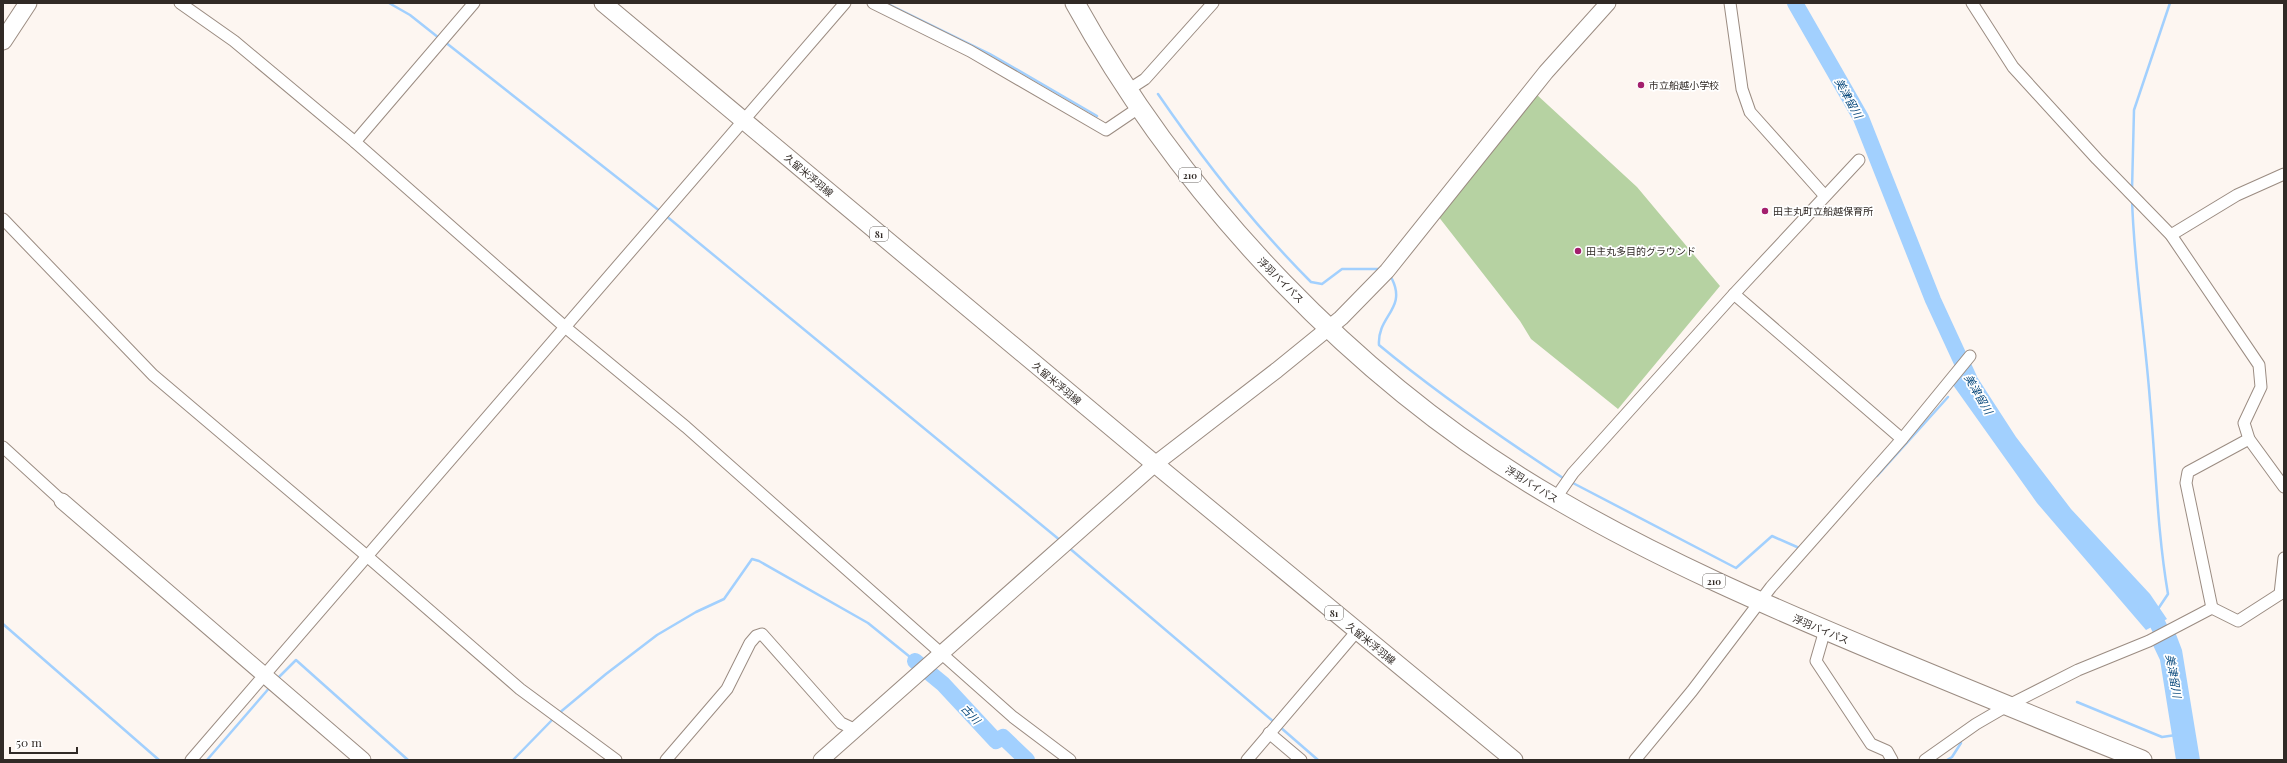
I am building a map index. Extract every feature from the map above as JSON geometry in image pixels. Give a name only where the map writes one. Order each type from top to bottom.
[{"type":"highway","name":"浮羽バイパス","points":[[1075,3],[1140,107],[1203,192],[1255,254],[1329,328],[1392,383],[1433,416],[1473,445],[1555,499],[1620,535],[1759,602],[2007,706],[2142,760]]},
{"type":"main road","points":[[3,41],[28,3]]},
{"type":"main road","name":"久留米浮羽線","points":[[603,3],[1155,464],[1514,760]]},
{"type":"street","points":[[180,3],[234,41],[355,142],[565,327],[686,427],[1013,717],[1070,760]]},
{"type":"street","points":[[355,142],[474,3]]},
{"type":"street","points":[[191,760],[368,557],[742,120],[845,3]]},
{"type":"street","points":[[874,3],[970,51],[1106,130],[1140,107]]},
{"type":"street","points":[[1128,90],[1145,79],[1213,3]]},
{"type":"street","points":[[822,760],[1155,464],[1329,328],[1387,271],[1546,72],[1608,3]]},
{"type":"street","points":[[1730,3],[1742,89],[1750,112],[1825,196]]},
{"type":"street","points":[[1972,3],[2014,67],[2097,159],[2171,235],[2259,365],[2262,387],[2244,422],[2249,439],[2284,487]]},
{"type":"street","points":[[1555,499],[1573,473],[1734,294],[1859,160]]},
{"type":"street","points":[[2171,235],[2237,195],[2284,174]]},
{"type":"street","points":[[3,219],[153,375],[368,557],[520,689],[616,760]]},
{"type":"street","points":[[1734,294],[1902,439]]},
{"type":"street","points":[[1635,760],[1692,691],[1759,602],[1902,439],[1947,386],[1970,356]]},
{"type":"street","points":[[2212,608],[2186,483],[2188,472],[2249,439]]},
{"type":"street","points":[[3,447],[62,501],[363,760]]},
{"type":"street","points":[[2212,608],[2238,621],[2282,596],[2284,558]]},
{"type":"street","points":[[1925,760],[1971,727],[2007,706],[2078,670],[2149,641],[2175,626],[2212,608]]},
{"type":"street","points":[[1825,630],[1816,661],[1871,744],[1887,751],[1892,760]]},
{"type":"street","points":[[1247,760],[1356,631]]},
{"type":"street","points":[[666,760],[727,689],[750,643],[756,636],[762,634],[841,722],[856,730]]},
{"type":"street","points":[[1270,733],[1301,760]]},
{"type":"green space","name":"田主丸多目的グラウンド","points":[[1536,94],[1637,187],[1720,286],[1618,409],[1531,339],[1520,321],[1438,216]]},
{"type":"water","points":[[1968,363],[2016,437],[2071,509],[2150,594],[2167,619],[2146,630],[2037,503],[1953,385]]},
{"type":"water","points":[[2174,629],[2182,650],[2200,760],[2176,760],[2160,660],[2151,641]]},
{"type":"waterway","points":[[389,3],[410,15],[439,38]]},
{"type":"waterway","points":[[886,3],[990,54],[1097,116]]},
{"type":"waterway","name":"美津留川","points":[[1795,3],[1861,118],[1933,300],[1969,378]]},
{"type":"waterway","points":[[2132,190],[2134,110],[2170,3]]},
{"type":"waterway","points":[[445,42],[661,212]]},
{"type":"waterway","points":[[1158,94],[1193,144],[1230,192],[1311,282],[1322,284],[1342,269],[1378,269]]},
{"type":"waterway","points":[[2132,199],[2135,250],[2148,376],[2159,522],[2168,594],[2158,609]]},
{"type":"waterway","points":[[665,215],[1061,541]]},
{"type":"waterway","points":[[1392,279],[1396,289],[1396,298],[1394,305],[1382,327],[1379,345],[1469,414],[1563,478]]},
{"type":"waterway","points":[[1877,476],[1948,397]]},
{"type":"waterway","points":[[1571,482],[1736,568],[1772,536],[1797,547]]},
{"type":"waterway","points":[[1068,547],[1274,722]]},
{"type":"waterway","points":[[558,714],[606,674],[657,635],[696,612],[724,599],[752,559],[759,561],[868,623],[915,661]]},
{"type":"waterway","name":"美津留川","points":[[2146,606],[2153,614],[2169,648]]},
{"type":"waterway","points":[[3,624],[159,760]]},
{"type":"waterway","points":[[277,679],[296,660],[408,760]]},
{"type":"waterway","name":"古川","points":[[915,661],[943,684],[996,741],[1003,737],[1027,760]]},
{"type":"waterway","points":[[207,760],[271,686]]},
{"type":"waterway","points":[[2077,702],[2162,737],[2176,735]]},
{"type":"waterway","points":[[513,760],[554,718]]},
{"type":"waterway","points":[[1280,727],[1318,760]]},
{"type":"waterway","points":[[1947,760],[1952,757],[1961,743]]},
{"type":"place","name":"市立船越小学校","points":[[1641,85]]},
{"type":"place","name":"田主丸町立船越保育所","points":[[1765,211]]},
{"type":"place","name":"田主丸多目的グラウンド","points":[[1578,251]]}]
